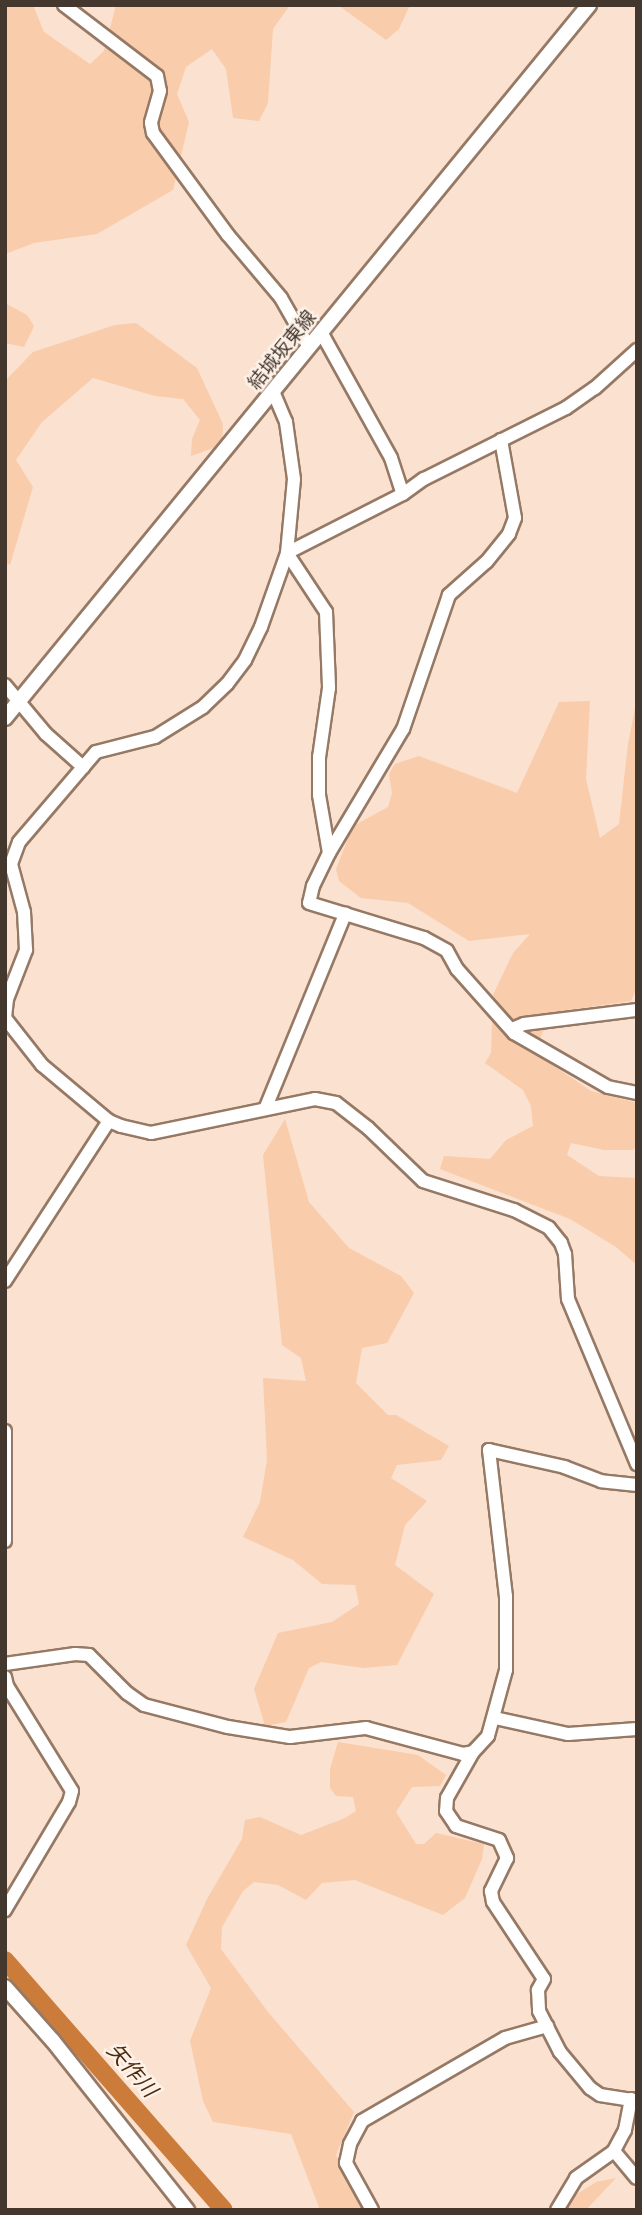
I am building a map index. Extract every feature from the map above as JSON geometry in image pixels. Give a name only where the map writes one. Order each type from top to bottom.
[{"type":"main road","name":"結城坂東線","points":[[5,718],[589,5]]},
{"type":"main road","points":[[5,1987],[53,2041],[187,2210]]},
{"type":"street","points":[[64,5],[158,76],[160,91],[151,123],[153,133],[220,224],[281,298],[309,347]]},
{"type":"street","points":[[321,332],[391,458],[403,494]]},
{"type":"street","points":[[287,553],[403,494],[424,479],[566,408],[595,388],[637,350]]},
{"type":"street","points":[[274,391],[286,422],[294,480],[287,553],[261,627],[245,660],[227,684],[203,707],[155,737],[96,752],[19,842],[11,864],[27,933],[26,950],[7,999],[5,1018],[42,1065],[109,1121],[138,1132],[151,1133],[315,1099],[336,1103],[368,1128],[423,1181],[514,1210],[549,1228],[561,1243],[565,1254],[568,1299],[634,1447],[637,1464]]},
{"type":"street","points":[[501,440],[515,518],[509,534],[492,556],[449,595],[403,729],[329,853],[313,886],[309,903],[424,938],[447,951],[457,969],[497,1018],[608,1087],[637,1093]]},
{"type":"street","points":[[287,553],[326,612],[329,688],[318,757],[319,795],[329,853]]},
{"type":"street","points":[[5,685],[18,702],[83,767]]},
{"type":"street","points":[[267,1107],[345,914]]},
{"type":"street","points":[[512,1029],[524,1024],[637,1010]]},
{"type":"street","points":[[5,1281],[109,1121]]},
{"type":"street","points":[[5,1431],[5,1541]]},
{"type":"street","points":[[557,2210],[576,2178],[614,2151],[625,2130],[634,2100],[600,2095],[590,2088],[560,2052],[539,2011],[538,1990],[544,1979],[493,1902],[491,1891],[508,1858],[499,1840],[456,1826],[446,1811],[447,1798],[473,1752],[488,1736],[506,1670],[508,1635],[489,1450],[565,1466],[601,1481],[637,1485]]},
{"type":"street","points":[[5,1664],[75,1654],[89,1655],[127,1693],[144,1704],[228,1727],[290,1737],[366,1728],[463,1754],[473,1752]]},
{"type":"street","points":[[5,1677],[7,1686],[72,1791],[69,1802],[5,1910]]},
{"type":"street","points":[[495,1718],[568,1734],[637,1729]]},
{"type":"street","points":[[372,2210],[346,2163],[350,2144],[362,2121],[506,2038],[547,2026]]},
{"type":"street","points":[[614,2151],[636,2176]]},
{"type":"shaded area","points":[[5,5],[33,5],[44,32],[90,64],[104,51],[116,5],[290,5],[273,29],[268,103],[259,121],[233,118],[226,69],[212,49],[186,67],[177,94],[189,122],[173,190],[97,234],[34,243],[5,254]]},
{"type":"shaded area","points":[[338,5],[410,5],[399,29],[386,40]]},
{"type":"shaded area","points":[[5,303],[27,315],[34,326],[24,347],[5,343]]},
{"type":"shaded area","points":[[136,323],[197,368],[223,424],[222,445],[191,456],[192,439],[200,420],[183,399],[155,396],[93,378],[42,422],[16,460],[33,487],[10,565],[5,562],[5,381],[33,352],[115,325]]},
{"type":"shaded area","points":[[637,698],[637,987],[631,1001],[561,1011],[542,1033],[536,1054],[591,1091],[637,1103],[637,1145],[633,1150],[604,1150],[571,1143],[567,1155],[599,1176],[637,1178],[637,1265],[616,1247],[570,1219],[440,1169],[444,1156],[490,1159],[506,1140],[533,1126],[531,1106],[523,1090],[485,1063],[491,1053],[493,995],[513,953],[530,934],[469,941],[408,903],[361,898],[339,881],[336,869],[353,826],[388,807],[392,793],[389,774],[395,764],[419,756],[517,793],[559,702],[590,701],[586,779],[600,838],[619,824],[628,744]]},
{"type":"shaded area","points":[[285,1119],[309,1202],[349,1248],[401,1276],[414,1293],[387,1343],[362,1348],[356,1383],[388,1415],[396,1415],[449,1446],[441,1460],[397,1465],[391,1478],[427,1501],[405,1525],[395,1565],[434,1594],[397,1665],[363,1668],[321,1662],[309,1668],[286,1722],[265,1726],[254,1689],[278,1633],[332,1622],[359,1604],[355,1585],[322,1584],[293,1560],[243,1537],[260,1502],[267,1460],[263,1378],[306,1381],[301,1358],[282,1345],[263,1155]]},
{"type":"shaded area","points":[[338,1742],[418,1755],[446,1775],[440,1786],[412,1787],[396,1812],[416,1844],[424,1844],[436,1833],[484,1844],[482,1859],[465,1898],[443,1915],[355,1880],[322,1883],[306,1900],[278,1885],[254,1882],[243,1891],[222,1927],[221,1949],[268,2012],[354,2112],[336,2155],[364,2210],[320,2210],[291,2134],[213,2122],[203,2101],[190,2041],[211,1988],[186,1945],[207,1899],[242,1839],[245,1820],[260,1817],[301,1835],[356,1811],[353,1797],[336,1796],[330,1788],[330,1769]]},
{"type":"shaded area","points":[[616,2178],[586,2210],[564,2210],[574,2196],[596,2182]]},
{"type":"waterway","name":"矢作川","points":[[5,1960],[224,2210]]}]
